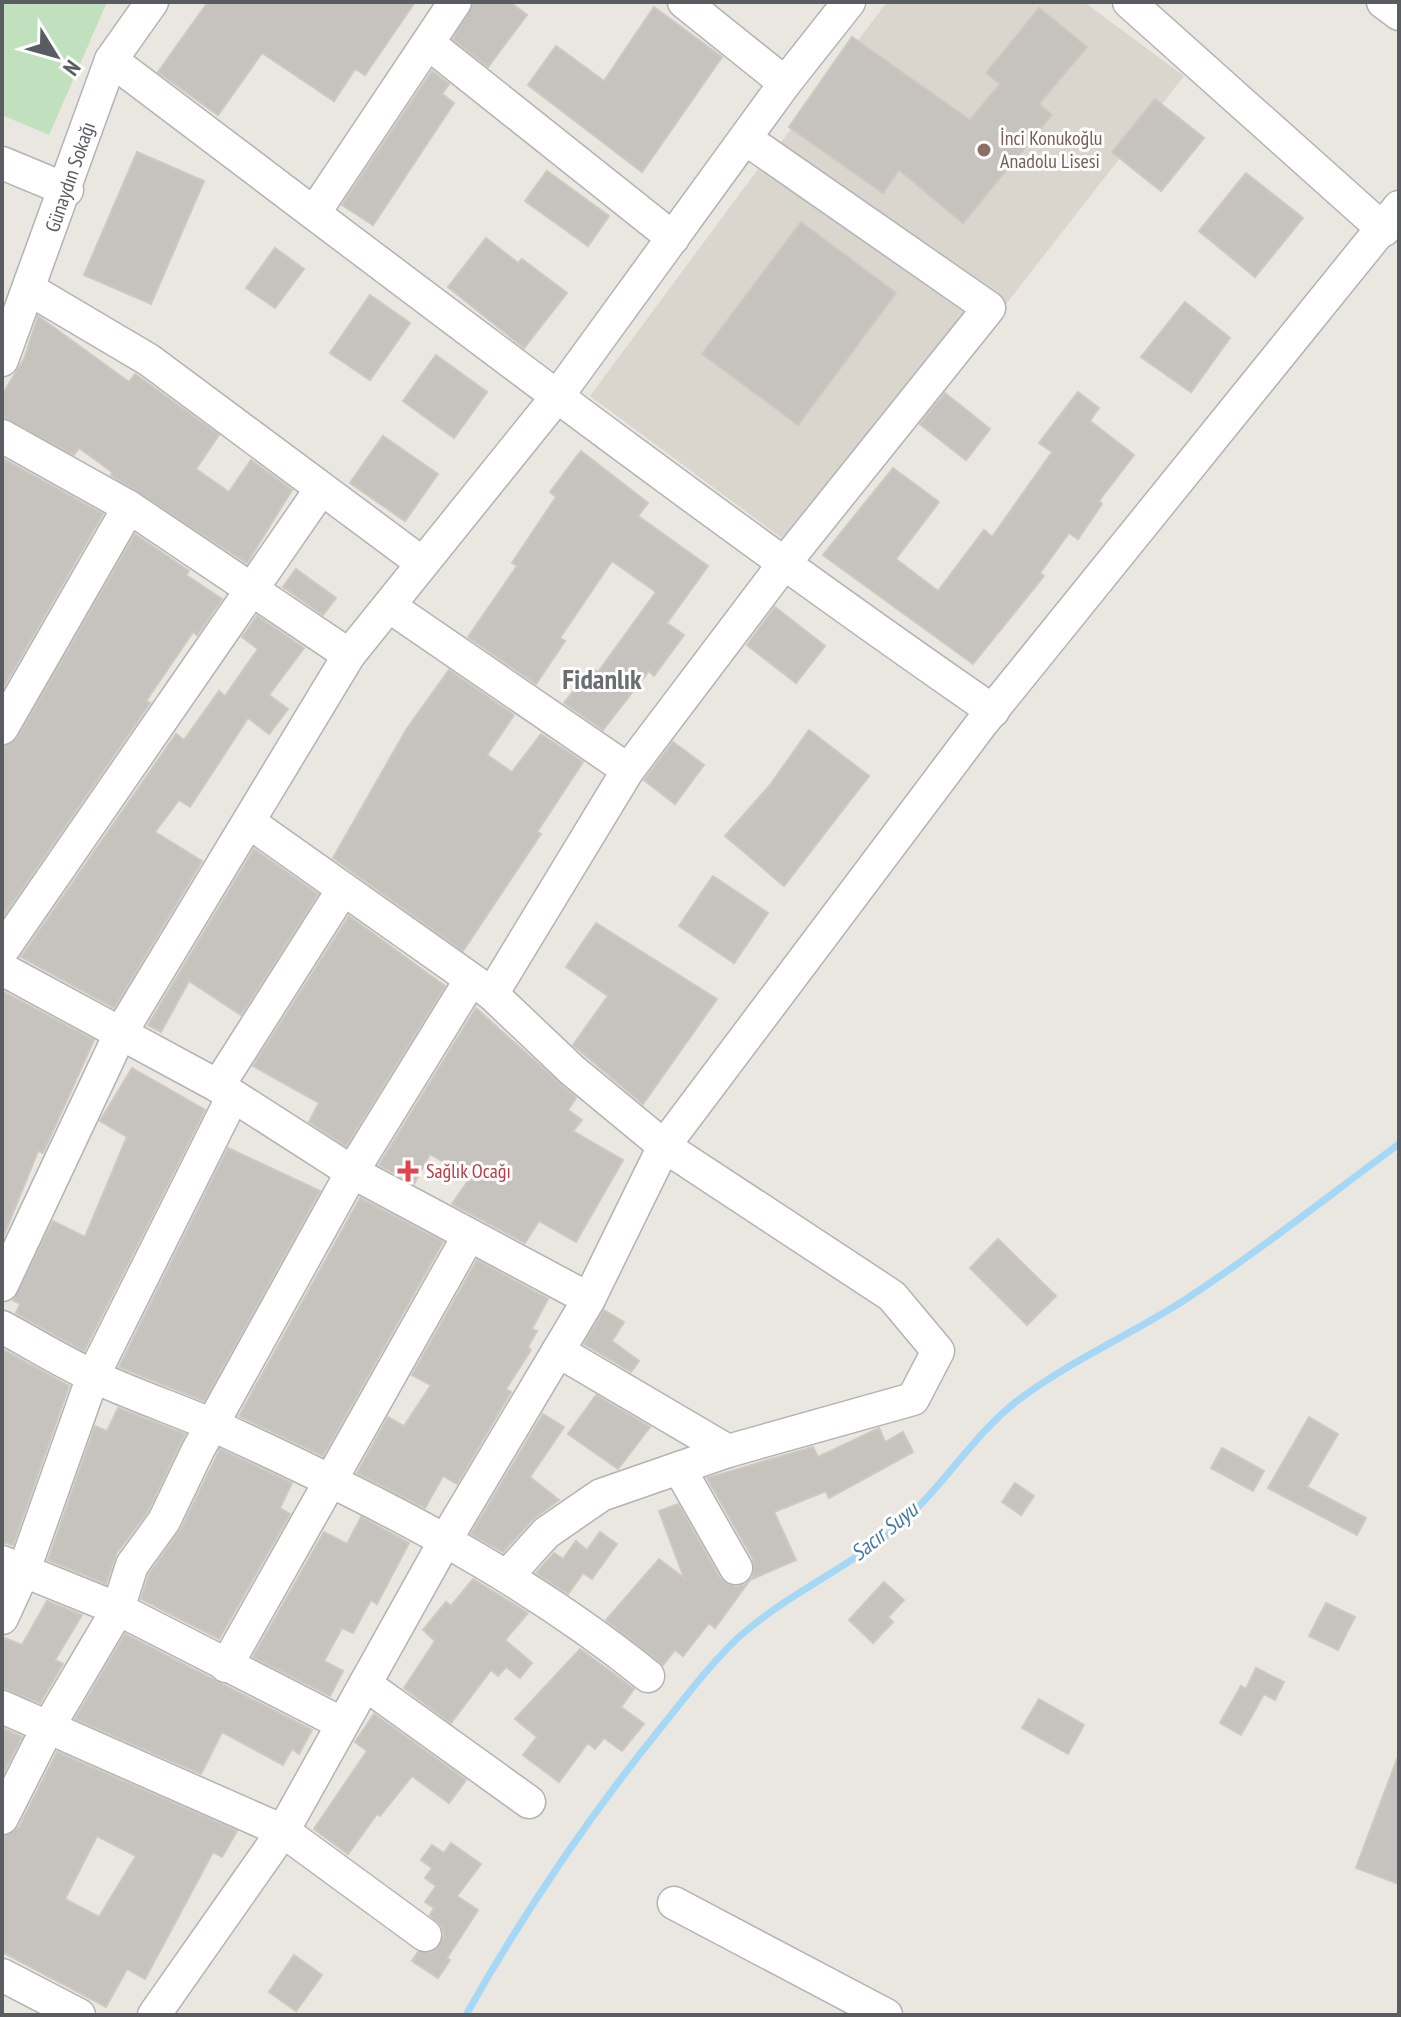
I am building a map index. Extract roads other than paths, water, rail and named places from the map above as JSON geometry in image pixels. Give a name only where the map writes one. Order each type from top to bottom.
[{"type":"street","name":"Günaydın Sokağı","points":[[2,360],[67,190],[111,60],[152,2]]},
{"type":"street","points":[[314,213],[455,2]]},
{"type":"street","points":[[684,2],[785,83]]},
{"type":"street","points":[[2,1285],[120,1034],[349,655],[556,398],[785,83],[849,2]]},
{"type":"street","points":[[154,2015],[283,1831],[446,1539],[589,1299],[664,1146],[993,711],[1391,218],[1129,2]]},
{"type":"street","points":[[1383,2],[1399,14]]},
{"type":"street","points":[[428,43],[673,238]]},
{"type":"street","points":[[111,60],[556,398],[783,565],[993,711]]},
{"type":"street","points":[[2,1818],[47,1729],[118,1609],[132,1565],[164,1521],[212,1425],[352,1172],[628,770],[783,565],[989,308],[746,139]]},
{"type":"street","points":[[2,163],[67,190]]},
{"type":"street","points":[[29,289],[149,360],[422,563]]},
{"type":"street","points":[[2,436],[129,507],[349,655]]},
{"type":"street","points":[[2,951],[321,489]]},
{"type":"street","points":[[2,728],[129,507]]},
{"type":"street","points":[[389,606],[628,770]]},
{"type":"street","points":[[249,822],[481,988],[572,1070],[664,1146],[892,1296],[938,1351],[913,1399],[728,1451],[601,1495],[546,1533],[508,1575]]},
{"type":"street","points":[[2,1618],[13,1566],[93,1376],[225,1091],[342,891]]},
{"type":"street","points":[[2,969],[225,1091],[352,1172],[468,1237],[589,1299]]},
{"type":"street","points":[[226,1666],[468,1237]]},
{"type":"street","points":[[2,1327],[93,1376],[212,1425],[446,1539],[508,1575],[601,1638],[648,1676]]},
{"type":"street","points":[[558,1351],[728,1451]]},
{"type":"street","points":[[679,1468],[736,1568]]},
{"type":"street","points":[[13,1566],[118,1609],[341,1723]]},
{"type":"street","points":[[365,1684],[529,1802]]},
{"type":"street","points":[[2,1707],[283,1831],[425,1935]]},
{"type":"street","points":[[674,1903],[886,2015]]},
{"type":"street","points":[[2,1975],[79,2015]]},
{"type":"waterway","name":"Sacır Suyu","points":[[466,2015],[534,1902],[583,1830],[691,1690],[740,1636],[905,1520],[989,1426],[1021,1398],[1211,1282],[1399,1144]]},
{"type":"place","name":"İnci Konukoğlu Anadolu Lisesi","points":[[984,150]]},
{"type":"place","name":"Sağlık Ocağı","points":[[408,1171]]},
{"type":"district","name":"Fidanlık","points":[[602,678]]}]
